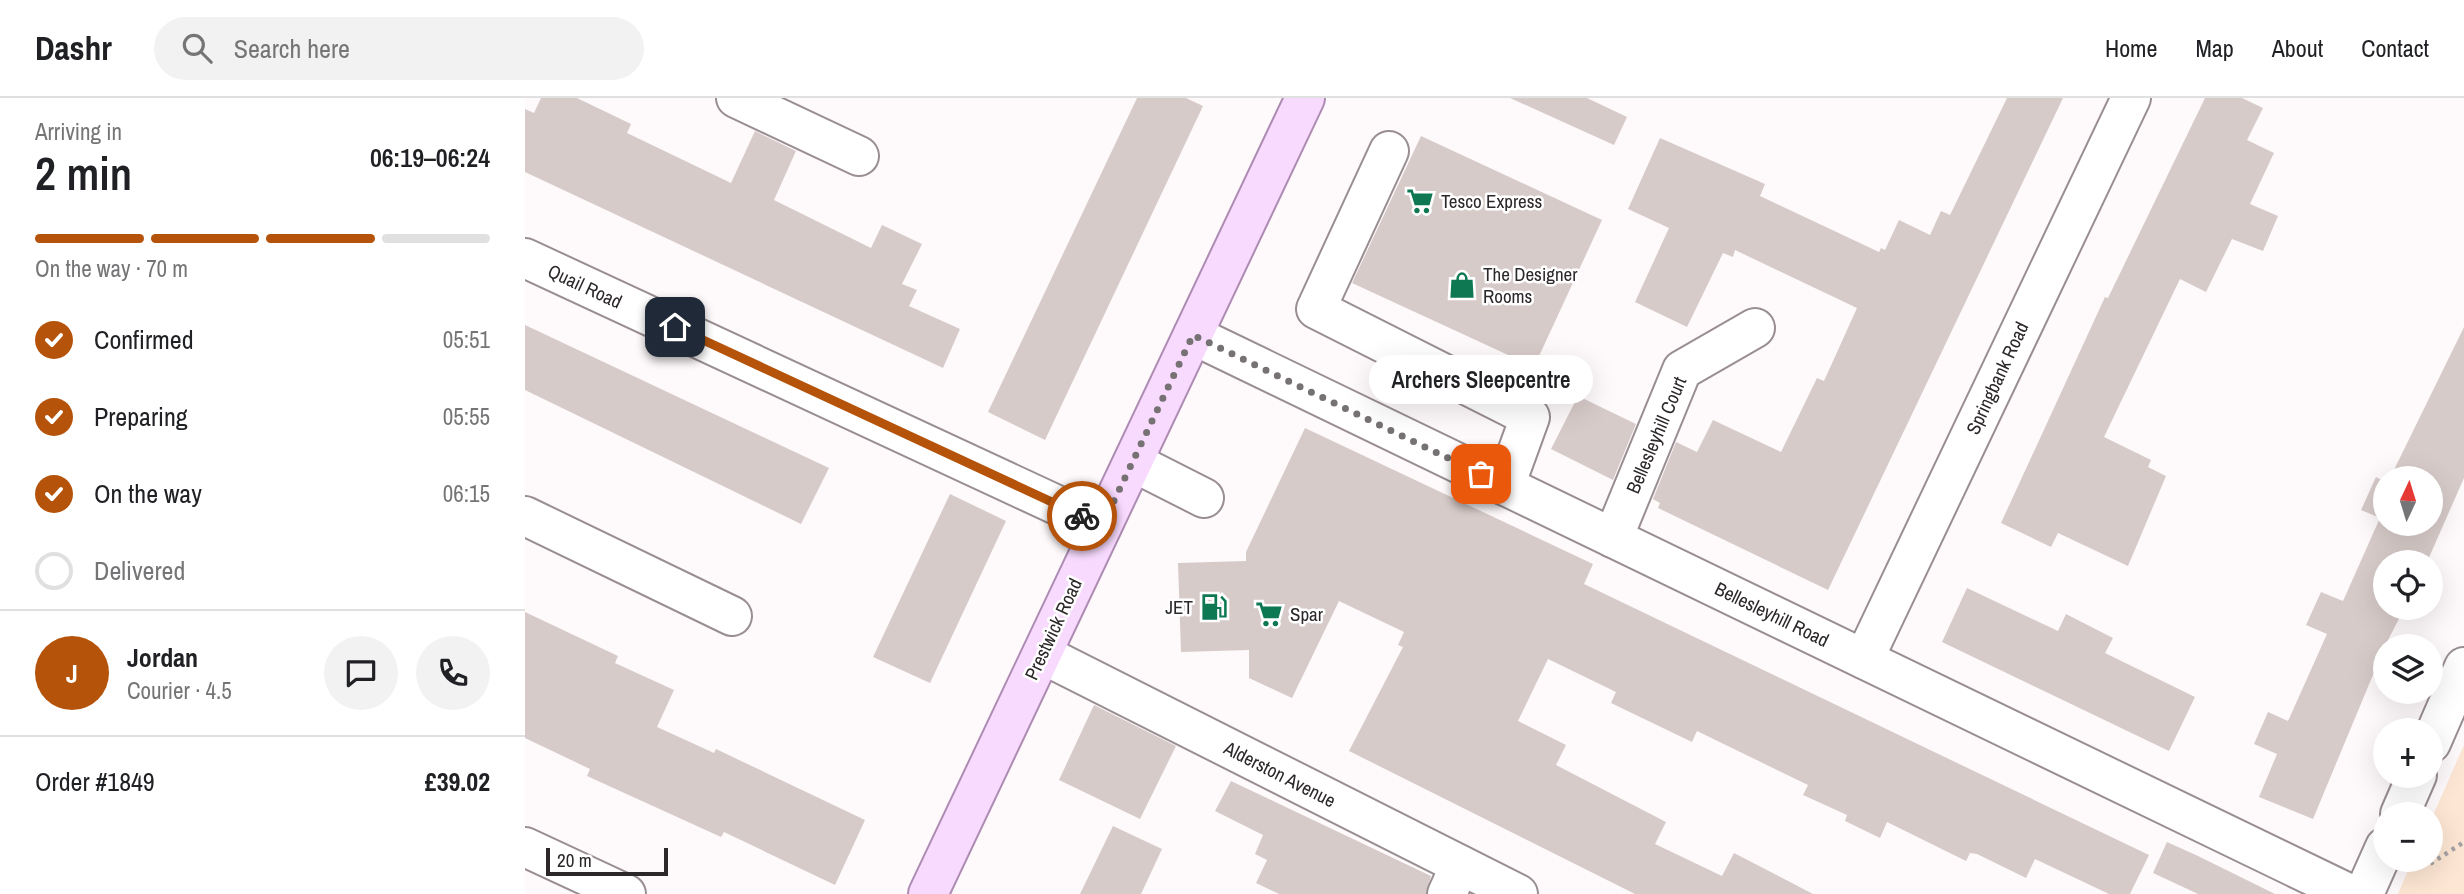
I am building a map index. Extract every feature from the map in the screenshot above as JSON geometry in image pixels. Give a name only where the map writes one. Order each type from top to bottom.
[{"type":"main road","name":"Prestwick Road","points":[[928,894],[1193,335],[1297,101]]},
{"type":"street","points":[[736,98],[859,156]]},
{"type":"street","name":"Springbank Road","points":[[1864,659],[2131,98]]},
{"type":"street","points":[[1389,151],[1316,309],[1530,417],[1506,486]]},
{"type":"street","name":"Quail Road","points":[[525,258],[1102,526]]},
{"type":"street","name":"Bellesleyhill Court","points":[[1613,538],[1682,370],[1755,328]]},
{"type":"street","name":"Bellesleyhill Road","points":[[1193,335],[2350,894]]},
{"type":"street","points":[[1133,462],[1204,498]]},
{"type":"street","points":[[525,516],[732,616]]},
{"type":"street","name":"Alderston Avenue","points":[[1042,654],[1453,880],[1518,894]]},
{"type":"street","points":[[2442,718],[2464,667]]},
{"type":"street","points":[[525,846],[626,894]]},
{"type":"street","points":[[2364,894],[2374,872]]},
{"type":"path","points":[[2443,856],[2464,842]]},
{"type":"shaded area","points":[[2464,745],[2464,894],[2398,894],[2407,872],[2443,872],[2443,802],[2439,802]]},
{"type":"building","points":[[541,98],[577,98],[631,124],[627,133],[731,183],[755,131],[796,151],[774,200],[871,248],[882,225],[922,244],[902,284],[917,290],[909,306],[960,329],[943,368],[525,172],[525,109],[534,113]]},
{"type":"building","points":[[1137,98],[1186,98],[1203,106],[1045,440],[988,412]]},
{"type":"building","points":[[1510,98],[1587,98],[1627,117],[1614,145]]},
{"type":"building","points":[[2007,98],[2063,98],[1828,590],[1658,508],[1660,503],[1653,499],[1676,442],[1697,452],[1713,420],[1781,452],[1817,378],[1824,381],[1857,308],[1735,250],[1733,257],[1723,253],[1687,327],[1635,302],[1669,228],[1628,209],[1660,138],[1765,184],[1760,196],[1879,252],[1881,248],[1885,250],[1899,220],[1930,235],[1941,211],[1950,215]]},
{"type":"building","points":[[2205,98],[2242,98],[2263,108],[2247,140],[2274,153],[2250,204],[2278,216],[2263,251],[2232,239],[2206,292],[2180,279],[2104,437],[2151,460],[2148,467],[2166,476],[2128,566],[2058,533],[2051,547],[2001,523],[2105,297],[2108,298]]},
{"type":"building","points":[[1421,136],[1602,220],[1534,367],[1352,283]]},
{"type":"building","points":[[525,325],[829,468],[801,524],[525,390]]},
{"type":"building","points":[[2464,327],[2464,478],[2443,526],[2443,466],[2396,466]]},
{"type":"building","points":[[1578,396],[1636,424],[1613,480],[1551,449]]},
{"type":"building","points":[[1305,428],[1593,564],[1584,584],[2149,855],[2130,894],[2109,894],[2035,859],[2026,878],[1977,854],[1970,853],[1966,861],[1887,822],[1880,838],[1845,821],[1847,815],[1803,795],[1808,785],[1697,731],[1692,742],[1611,703],[1616,692],[1548,659],[1518,721],[1566,745],[1556,765],[1666,822],[1655,844],[1722,876],[1734,853],[1813,894],[1635,894],[1349,751],[1403,647],[1398,645],[1404,632],[1339,601],[1292,698],[1249,678],[1249,650],[1181,652],[1178,563],[1246,561],[1246,552]]},
{"type":"building","points":[[2373,484],[2373,515],[2361,510]]},
{"type":"building","points":[[950,494],[1006,521],[930,683],[873,657]]},
{"type":"building","points":[[2373,534],[2373,536],[2438,536],[2432,550],[2373,550],[2373,620],[2398,620],[2391,634],[2373,634],[2373,675],[2313,819],[2259,797],[2277,754],[2254,744],[2268,712],[2288,721],[2327,634],[2306,625],[2321,592],[2343,601]]},
{"type":"building","points":[[1967,588],[2058,631],[2066,614],[2113,638],[2105,653],[2195,697],[2169,751],[1942,642]]},
{"type":"building","points":[[525,612],[618,656],[615,663],[674,690],[657,727],[714,753],[716,749],[865,820],[835,885],[724,832],[721,837],[587,776],[590,769],[525,738]]},
{"type":"building","points":[[1094,705],[1176,746],[1140,819],[1059,780]]},
{"type":"building","points":[[1231,781],[1431,876],[1426,894],[1279,894],[1256,883],[1267,860],[1255,854],[1263,835],[1215,811]]},
{"type":"building","points":[[1113,826],[1162,849],[1141,894],[1080,894]]},
{"type":"building","points":[[2167,842],[2275,894],[2198,894],[2153,873]]},
{"type":"way so far","points":[[1082,516],[1102,526],[1193,335],[1481,474]]},
{"type":"place","name":"Tesco Express","points":[[1420,201]]},
{"type":"place","name":"The Designer Rooms","points":[[1462,285]]},
{"type":"place","name":"Archers Sleepcentre","points":[[1481,474]]},
{"type":"place","name":"JET","points":[[1214,607]]},
{"type":"place","name":"Spar","points":[[1269,614]]},
{"type":"route","points":[[675,327],[1082,516]]}]
